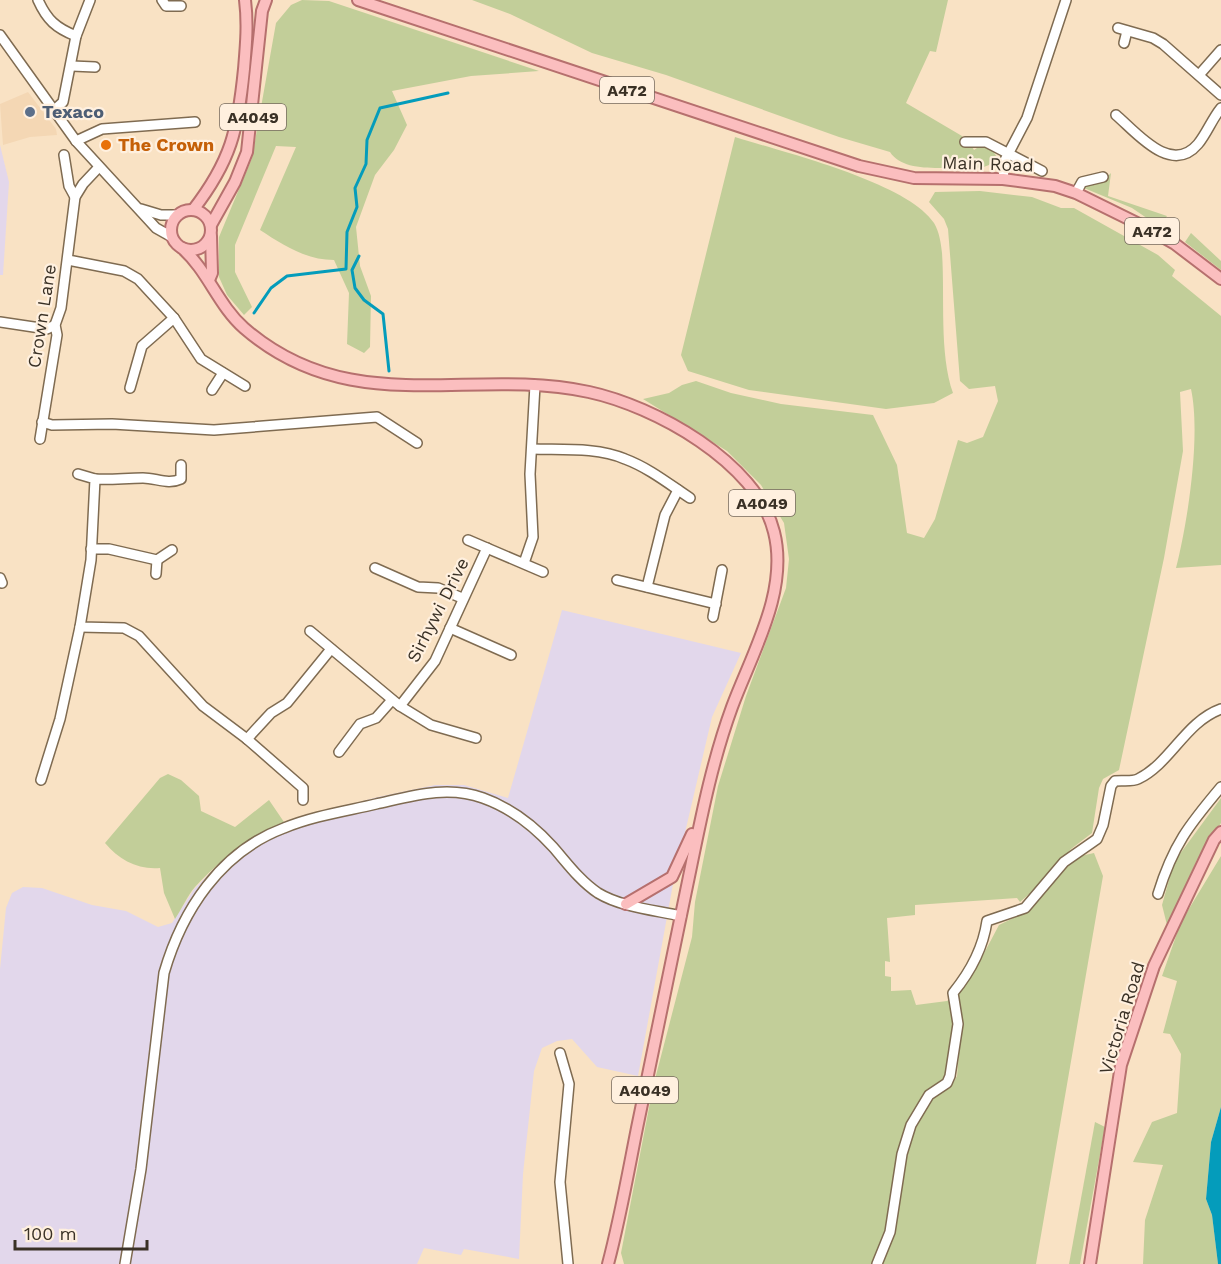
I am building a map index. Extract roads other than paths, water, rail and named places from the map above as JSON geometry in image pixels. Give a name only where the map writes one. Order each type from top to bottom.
[{"type":"main road","name":"A4049","points":[[193,210],[214,183],[232,145],[236,129],[248,24],[244,0]]},
{"type":"main road","name":"A4049","points":[[211,229],[235,182],[247,152],[262,11],[266,0]]},
{"type":"main road","name":"Main Road","points":[[358,0],[860,166],[897,175],[923,178],[1003,179],[1036,182],[1076,193],[1161,236],[1221,279]]},
{"type":"main road","points":[[209,280],[212,273],[211,229],[205,216],[193,210],[178,215],[171,228],[172,237],[182,248],[201,248],[210,239],[211,229]]},
{"type":"main road","name":"A4049","points":[[182,248],[209,280],[228,311],[244,328],[285,356],[331,374],[369,384],[535,386],[590,392],[628,404],[670,423],[714,453],[753,490],[770,519],[778,551],[776,586],[726,725],[702,812],[608,1264]]},
{"type":"main road","points":[[626,903],[672,877],[702,812]]},
{"type":"main road","name":"Victoria Road","points":[[1090,1264],[1121,1065],[1154,966],[1214,840],[1221,832]]},
{"type":"street","points":[[38,0],[47,18],[55,26],[76,36]]},
{"type":"street","points":[[53,111],[63,102],[72,66],[76,36],[90,0]]},
{"type":"street","points":[[162,0],[165,6],[181,6]]},
{"type":"street","points":[[1003,179],[1009,153],[1027,118],[1066,0]]},
{"type":"street","points":[[1124,43],[1122,29],[1153,38],[1163,44],[1221,95]]},
{"type":"street","points":[[0,35],[76,141],[141,209],[156,228],[172,237]]},
{"type":"street","points":[[1199,75],[1221,50]]},
{"type":"street","points":[[72,66],[95,67]]},
{"type":"street","points":[[1115,129],[1119,118],[1161,153],[1180,154],[1189,152],[1198,144],[1221,108]]},
{"type":"street","points":[[76,141],[102,129],[195,122]]},
{"type":"street","name":"Main Road","points":[[971,144],[986,142],[1009,153],[1025,165],[1042,171]]},
{"type":"street","name":"Crown Lane","points":[[40,440],[57,335],[55,325],[60,314],[68,260],[75,196],[69,186],[64,155]]},
{"type":"street","points":[[75,196],[82,184],[99,167]]},
{"type":"street","points":[[1076,193],[1082,182],[1103,177]]},
{"type":"street","points":[[141,209],[161,215],[178,215]]},
{"type":"street","points":[[68,260],[131,274],[174,318],[201,359],[244,386]]},
{"type":"street","points":[[130,388],[142,346],[174,318]]},
{"type":"street","points":[[0,322],[47,329],[55,325]]},
{"type":"street","points":[[212,390],[223,373]]},
{"type":"street","points":[[524,563],[533,537],[532,448],[535,386]]},
{"type":"street","points":[[42,422],[52,425],[112,424],[214,430],[377,417],[417,443]]},
{"type":"street","points":[[532,448],[585,451],[623,458],[690,498]]},
{"type":"street","points":[[78,474],[94,479],[117,481],[143,478],[174,482],[181,479],[181,465]]},
{"type":"street","points":[[41,780],[60,719],[81,627],[91,549],[94,479]]},
{"type":"street","points":[[647,587],[665,515],[678,490]]},
{"type":"street","points":[[468,540],[543,572]]},
{"type":"street","name":"Sirhywi Drive","points":[[400,706],[435,661],[462,598],[487,548]]},
{"type":"street","points":[[91,549],[109,549],[157,560],[172,550]]},
{"type":"street","points":[[156,574],[157,560]]},
{"type":"street","points":[[375,568],[418,587],[438,588],[462,598]]},
{"type":"street","points":[[713,617],[722,570]]},
{"type":"street","points":[[616,580],[716,604]]},
{"type":"street","points":[[81,627],[124,628],[139,636],[203,706],[247,739],[303,788],[303,800]]},
{"type":"street","points":[[450,628],[511,655]]},
{"type":"street","points":[[310,631],[400,706],[431,725],[476,738]]},
{"type":"street","points":[[247,739],[272,713],[287,703],[331,649]]},
{"type":"street","points":[[339,752],[360,724],[376,718],[392,700]]},
{"type":"street","points":[[877,1264],[890,1232],[902,1154],[908,1132],[926,1100],[947,1083],[950,1076],[958,1024],[953,993],[970,974],[985,937],[987,921],[1025,908],[1064,862],[1097,839],[1103,825],[1111,786],[1115,781],[1136,780],[1156,766],[1198,722],[1221,709]]},
{"type":"street","points":[[1158,894],[1169,860],[1184,830],[1221,787]]},
{"type":"street","points":[[125,1264],[141,1169],[164,973],[194,902],[223,868],[243,850],[282,828],[306,821],[434,791],[461,792],[482,797],[515,814],[552,846],[585,883],[607,897],[681,916]]},
{"type":"street","points":[[560,1053],[569,1084],[560,1182],[568,1264]]},
{"type":"water","points":[[1221,1107],[1221,1264],[1218,1264],[1212,1215],[1206,1199],[1211,1142]]},
{"type":"waterway","points":[[254,313],[271,288],[287,276],[346,269],[347,232],[357,207],[355,188],[366,164],[367,140],[380,108],[448,93]]},
{"type":"waterway","points":[[359,256],[352,270],[355,288],[364,300],[383,314],[389,371]]},
{"type":"place","name":"Texaco","points":[[30,112]]},
{"type":"place","name":"The Crown","points":[[106,145]]}]
